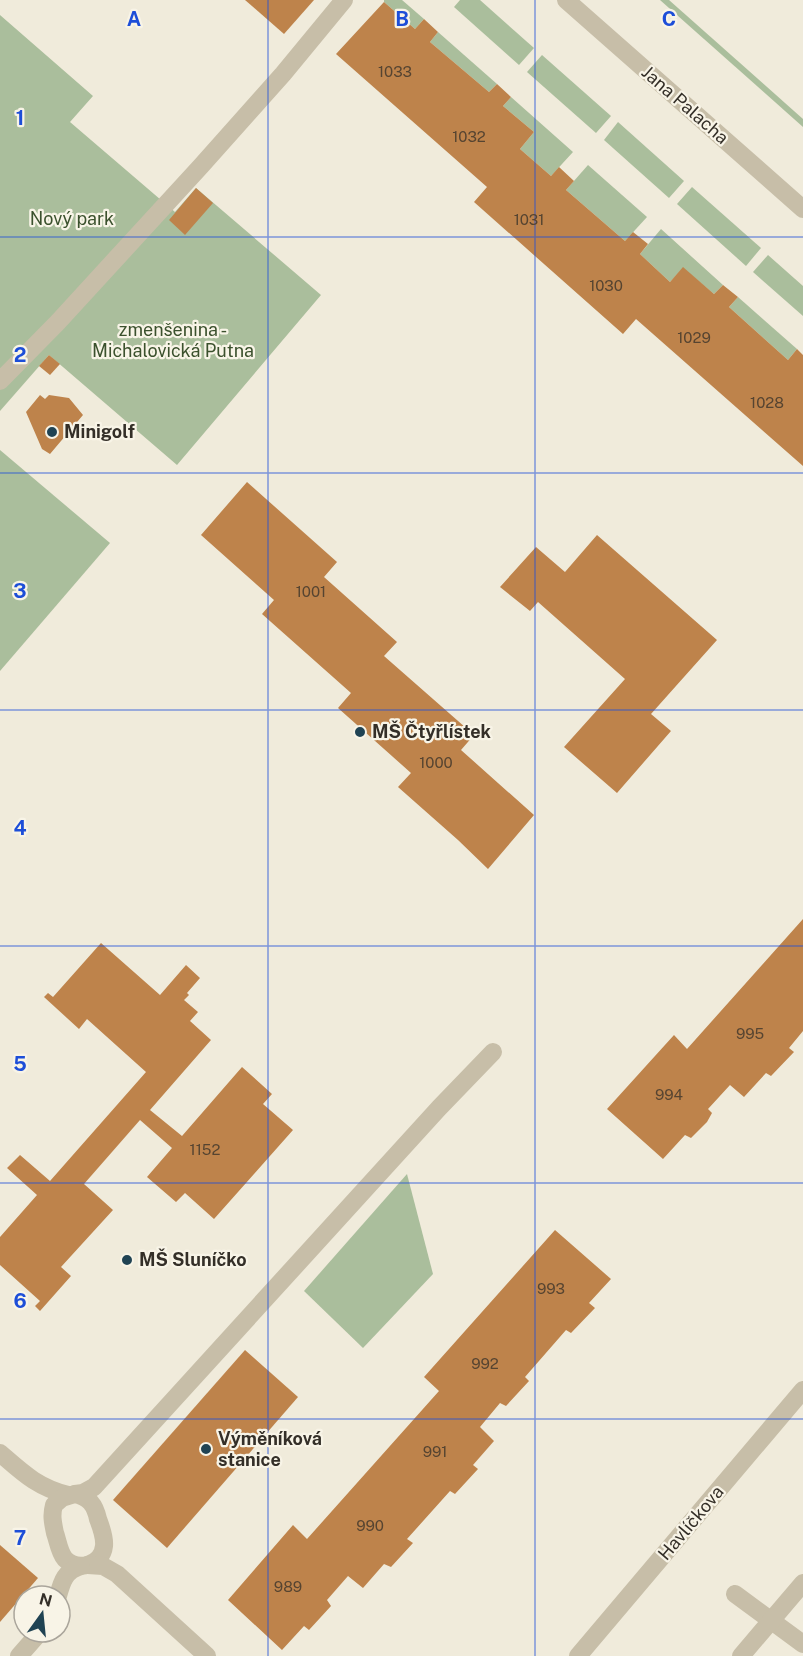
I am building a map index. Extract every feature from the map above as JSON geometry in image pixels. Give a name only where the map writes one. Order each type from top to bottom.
[{"type":"street","points":[[0,381],[58,322],[209,158],[344,0]]},
{"type":"street","name":"Jana Palacha","points":[[566,0],[803,209]]},
{"type":"street","points":[[207,1656],[117,1574],[104,1566],[74,1565],[63,1556],[53,1523],[54,1505],[71,1495],[83,1493],[94,1487],[439,1108],[493,1052]]},
{"type":"street","name":"Havlíčkova","points":[[578,1656],[803,1390]]},
{"type":"street","points":[[0,1453],[31,1480],[50,1491],[82,1495],[93,1504],[107,1554],[117,1574]]},
{"type":"street","points":[[62,1584],[69,1571],[84,1566],[99,1557],[104,1544]]},
{"type":"street","points":[[741,1656],[803,1583]]},
{"type":"street","points":[[735,1594],[803,1644]]},
{"type":"street","points":[[19,1656],[30,1644]]},
{"type":"green space","points":[[384,0],[402,0],[424,19],[415,29]]},
{"type":"green space","points":[[460,0],[480,0],[534,48],[519,65],[454,7]]},
{"type":"green space","points":[[660,0],[669,0],[803,119],[803,127]]},
{"type":"green space","points":[[0,15],[93,96],[70,122],[175,212],[196,188],[321,295],[177,465],[49,355],[0,411]]},
{"type":"green space","points":[[438,32],[497,84],[489,92],[430,42]]},
{"type":"green space","points":[[542,55],[611,116],[596,133],[527,72]]},
{"type":"green space","points":[[511,97],[573,152],[551,176],[520,149],[534,132],[503,106]]},
{"type":"green space","points":[[618,122],[684,181],[669,198],[604,140]]},
{"type":"green space","points":[[588,165],[647,217],[625,241],[566,190]]},
{"type":"green space","points":[[692,187],[761,248],[746,266],[677,204]]},
{"type":"green space","points":[[661,229],[723,285],[714,294],[683,268],[670,282],[640,254]]},
{"type":"green space","points":[[768,255],[803,286],[803,316],[753,272]]},
{"type":"green space","points":[[738,297],[797,349],[788,360],[729,307]]},
{"type":"green space","points":[[0,450],[110,543],[0,671]]},
{"type":"green space","points":[[407,1174],[433,1274],[363,1348],[304,1291]]},
{"type":"building","points":[[245,0],[314,0],[284,34]]},
{"type":"building","points":[[384,2],[415,29],[424,19],[438,32],[430,42],[489,92],[497,84],[511,97],[503,106],[534,132],[520,149],[551,176],[559,167],[574,181],[566,190],[625,241],[633,232],[648,244],[640,254],[670,282],[683,267],[714,294],[723,285],[738,297],[729,307],[788,360],[797,349],[803,355],[803,466],[636,319],[623,334],[474,202],[487,187],[336,54]]},
{"type":"building","points":[[196,188],[213,203],[185,235],[169,220]]},
{"type":"building","points":[[49,355],[60,364],[50,375],[39,366]]},
{"type":"building","name":"Minigolf","points":[[40,395],[45,399],[49,395],[69,398],[83,415],[50,454],[42,449],[26,412]]},
{"type":"building","points":[[247,482],[337,562],[324,577],[397,642],[384,656],[474,735],[461,750],[534,815],[488,869],[398,787],[411,773],[338,708],[351,693],[262,614],[274,600],[201,535]]},
{"type":"building","points":[[597,535],[717,640],[651,714],[671,731],[617,793],[564,747],[625,679],[538,602],[530,611],[500,587],[536,547],[565,572]]},
{"type":"building","points":[[803,919],[803,1031],[789,1048],[794,1052],[771,1076],[766,1073],[744,1097],[730,1085],[708,1109],[712,1113],[707,1122],[691,1138],[685,1135],[663,1159],[607,1109],[674,1035],[687,1049]]},
{"type":"building","points":[[101,943],[160,995],[186,965],[200,978],[184,1000],[198,1012],[190,1021],[211,1040],[150,1110],[182,1136],[242,1067],[272,1094],[263,1104],[293,1130],[214,1219],[185,1193],[176,1202],[147,1177],[172,1148],[140,1120],[84,1184],[113,1210],[61,1267],[71,1276],[40,1311],[35,1306],[40,1301],[0,1265],[0,1237],[37,1195],[7,1168],[20,1155],[50,1181],[146,1072],[87,1019],[79,1029],[44,997],[48,993],[53,997]]},
{"type":"building","points":[[555,1230],[611,1279],[589,1303],[595,1308],[571,1333],[566,1330],[525,1377],[529,1381],[506,1406],[500,1403],[480,1427],[494,1441],[473,1465],[478,1469],[455,1494],[450,1491],[407,1539],[413,1543],[391,1567],[384,1564],[363,1588],[348,1576],[327,1600],[331,1606],[309,1630],[304,1626],[282,1650],[228,1600],[293,1525],[307,1539],[439,1391],[424,1377]]},
{"type":"building","name":"Výměníková stanice","points":[[245,1350],[298,1397],[167,1548],[113,1500]]},
{"type":"building","points":[[0,1545],[38,1578],[33,1584],[12,1584],[12,1608],[0,1622]]},
{"type":"place","name":"Minigolf","points":[[52,432]]},
{"type":"place","name":"MŠ Čtyřlístek","points":[[360,732]]},
{"type":"place","name":"MŠ Sluníčko","points":[[127,1260]]},
{"type":"place","name":"Výměníková stanice","points":[[206,1449]]},
{"type":"park label","name":"Nový park","points":[[72,219]]},
{"type":"park label","name":"zmenšenina - Michalovická Putna","points":[[173,340]]}]
